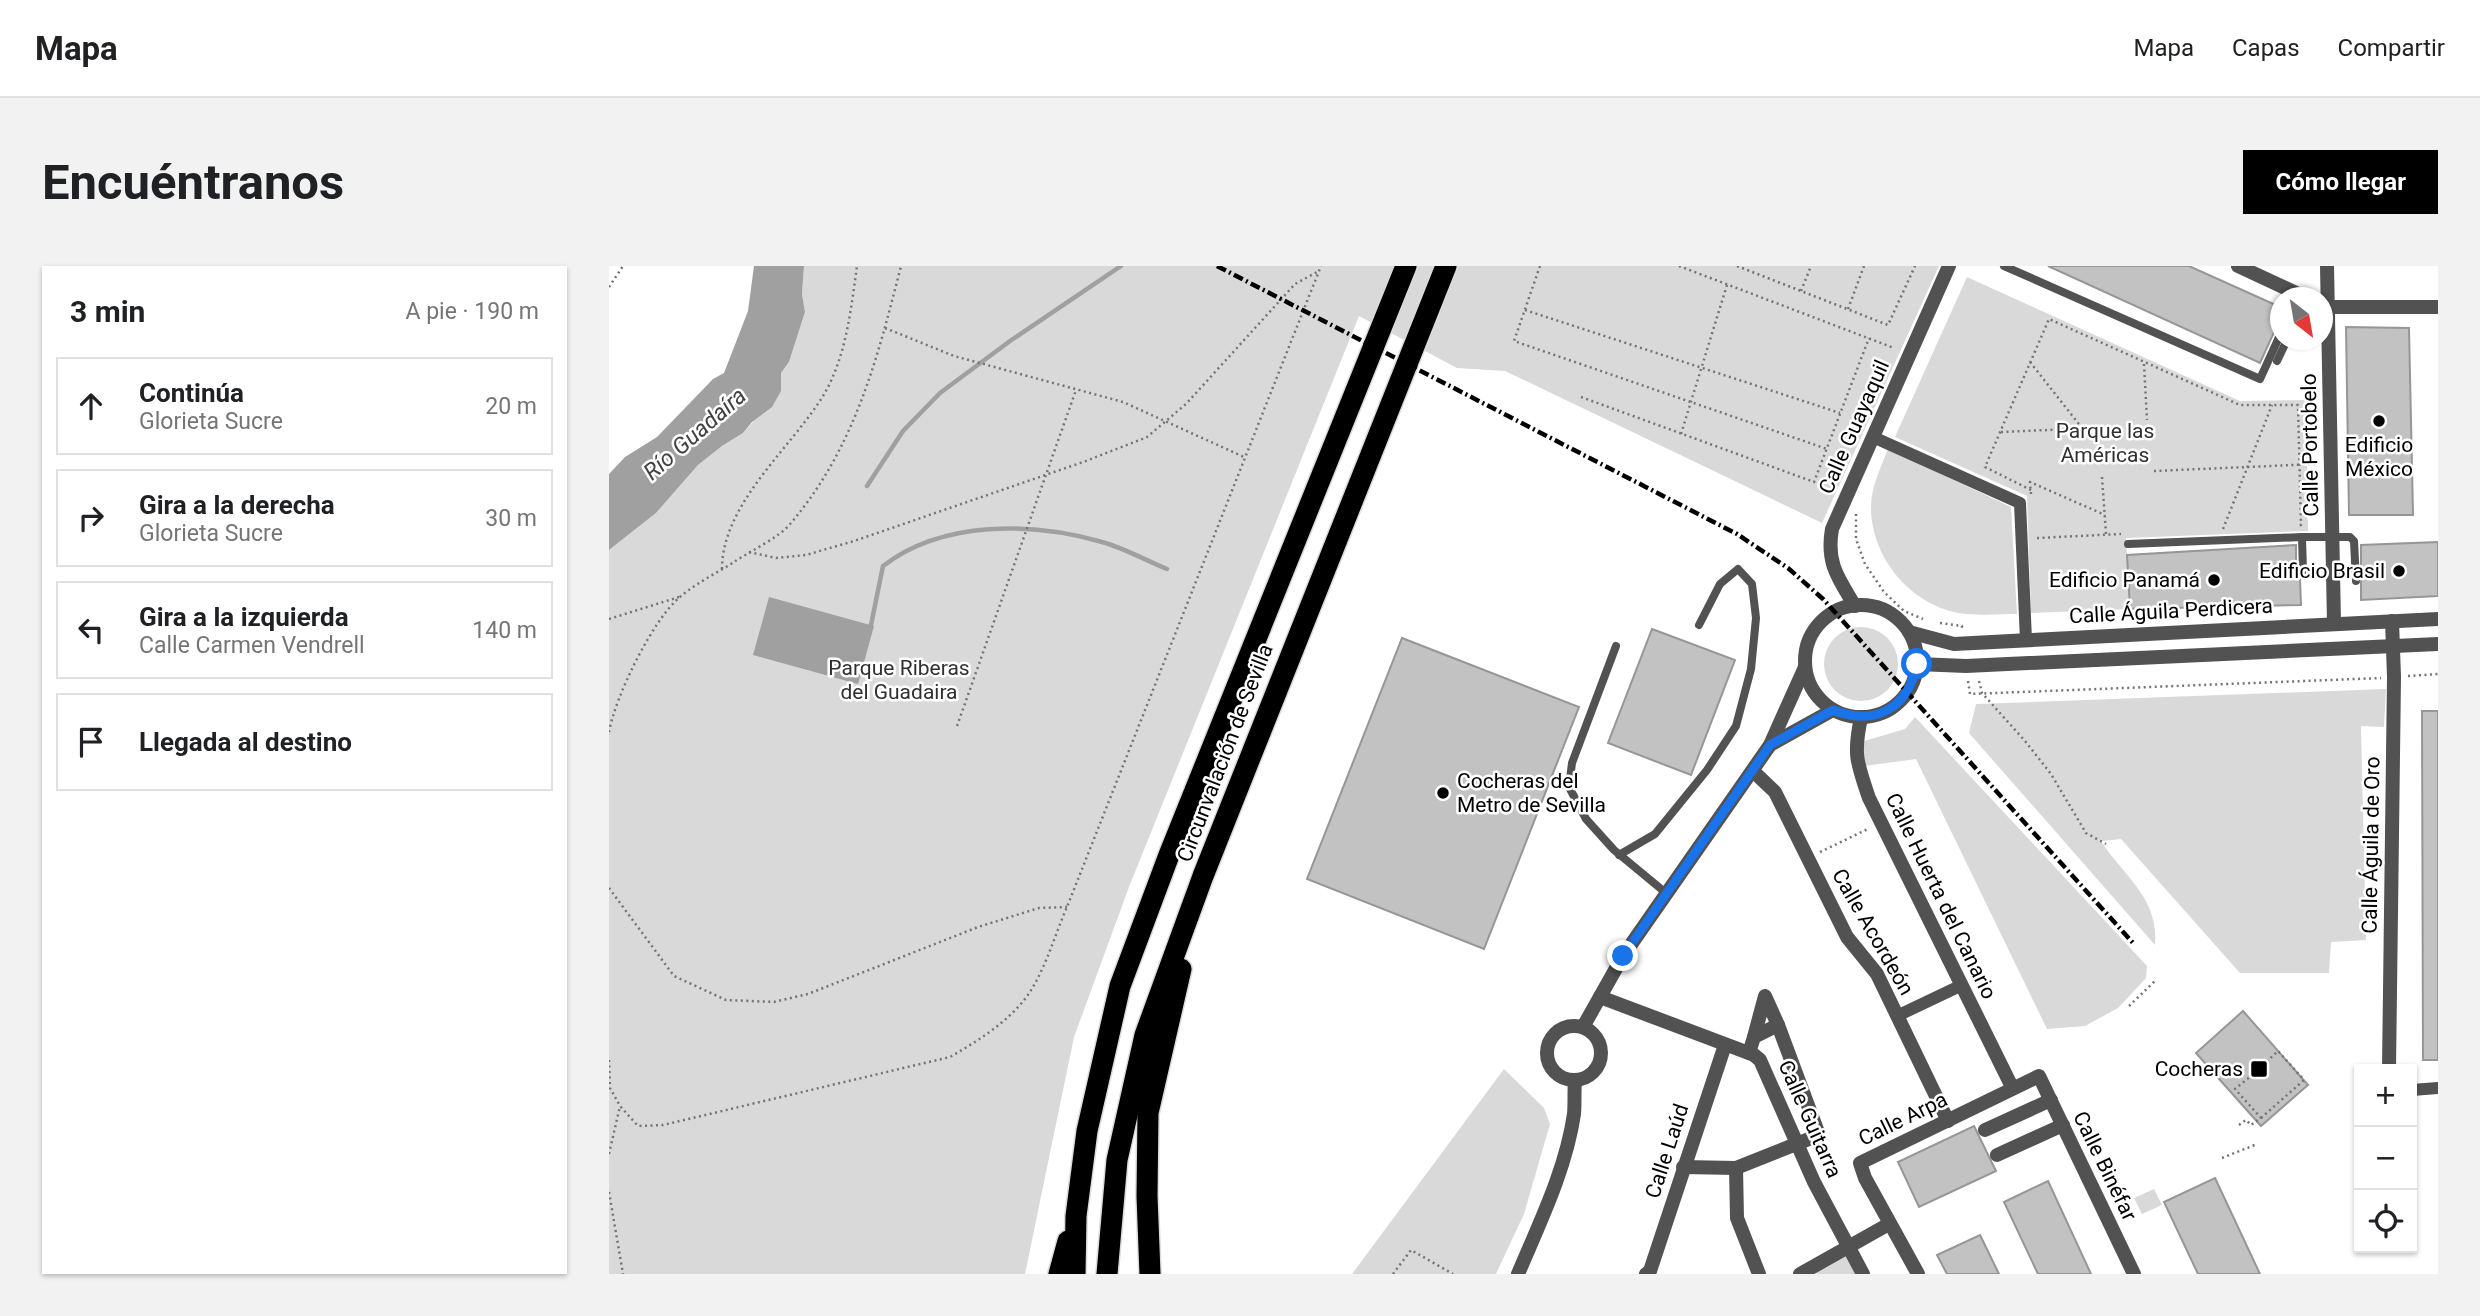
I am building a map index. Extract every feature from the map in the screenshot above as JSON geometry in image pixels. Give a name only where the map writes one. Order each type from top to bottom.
[{"type":"highway","name":"Circunvalación de Sevilla","points":[[1075,1274],[1076,1216],[1087,1132],[1120,986],[1169,855],[1406,266]]},
{"type":"highway","name":"Circunvalación de Sevilla","points":[[1107,1274],[1117,1160],[1145,1035],[1203,876],[1446,266]]},
{"type":"highway","points":[[1150,1274],[1148,1113],[1203,876]]},
{"type":"highway","points":[[1059,1274],[1076,1216]]},
{"type":"street","name":"Calle Guayaquil","points":[[1855,606],[1835,573],[1829,547],[1832,529],[1949,266]]},
{"type":"street","points":[[2238,266],[2282,287]]},
{"type":"street","name":"Calle Portobelo","points":[[2326,287],[2327,266]]},
{"type":"street","points":[[2333,306],[2438,307]]},
{"type":"street","name":"Calle Portobelo","points":[[2327,350],[2335,623]]},
{"type":"street","points":[[1873,437],[2019,503],[2026,640]]},
{"type":"street","points":[[1871,606],[1886,611],[1899,620],[1909,632],[1917,664],[1913,681],[1905,696],[1893,708],[1878,715],[1861,718],[1847,716],[1833,710],[1819,699],[1809,684],[1805,667],[1806,650],[1812,633],[1823,620],[1838,610],[1871,606]]},
{"type":"street","name":"Calle Águila Perdicera","points":[[1909,632],[1954,644],[2438,619]]},
{"type":"street","name":"Calle Águila de Oro","points":[[2389,1064],[2392,621]]},
{"type":"street","points":[[1917,664],[1966,666],[2438,644]]},
{"type":"street","points":[[1583,1027],[1623,956],[1770,745],[1805,667]]},
{"type":"street","points":[[1770,745],[1833,710]]},
{"type":"street","name":"Calle Huerta del Canario","points":[[1861,718],[1855,746],[1859,771],[1881,822],[2012,1087]]},
{"type":"street","name":"Calle Acordeón","points":[[1753,771],[1775,792],[1847,937],[1877,974],[1948,1121]]},
{"type":"street","points":[[1897,1016],[1962,985]]},
{"type":"street","points":[[1683,1167],[1736,1168],[1819,1135],[1765,996],[1749,1053]]},
{"type":"street","name":"Calle Guitarra","points":[[1600,997],[1749,1053],[1760,1060],[1797,1145],[1863,1274]]},
{"type":"street","points":[[1755,1037],[1778,1025]]},
{"type":"street","points":[[1574,1026],[1583,1027],[1598,1039],[1601,1056],[1594,1072],[1587,1078],[1575,1081],[1561,1078],[1554,1073],[1546,1056],[1547,1047],[1557,1031],[1574,1026]]},
{"type":"street","name":"Calle Laúd","points":[[1649,1273],[1724,1045]]},
{"type":"street","name":"Calle Arpa","points":[[1918,1274],[1889,1224],[1860,1163],[2039,1076]]},
{"type":"street","name":"Calle Binéfar","points":[[2039,1076],[2134,1274]]},
{"type":"street","points":[[1518,1274],[1551,1197],[1564,1154],[1574,1113],[1575,1081]]},
{"type":"street","points":[[2417,1090],[2438,1088]]},
{"type":"street","points":[[1985,1130],[2051,1100]]},
{"type":"street","points":[[1997,1155],[2063,1125]]},
{"type":"street","points":[[1736,1168],[1737,1218],[1759,1274]]},
{"type":"street","points":[[1800,1274],[1889,1224]]},
{"type":"lane","points":[[2004,266],[2260,379],[2273,350]]},
{"type":"lane","points":[[2277,360],[2282,350]]},
{"type":"lane","points":[[2302,537],[2303,572]]},
{"type":"lane","points":[[2128,544],[2350,537],[2354,541],[2355,580]]},
{"type":"lane","points":[[1619,855],[1655,834],[1707,770],[1736,726],[1751,668],[1756,618],[1752,584],[1738,569],[1720,583],[1699,625]]},
{"type":"lane","points":[[1616,646],[1572,763],[1569,787],[1586,818],[1619,855],[1666,893]]},
{"type":"path","points":[[609,287],[624,266]]},
{"type":"path","points":[[722,570],[722,551],[737,515],[763,475],[823,396],[835,372],[848,323],[857,266]]},
{"type":"path","points":[[609,619],[679,597],[789,527],[814,494],[837,456],[862,404],[901,266]]},
{"type":"path","points":[[609,1060],[610,1088],[620,1106],[638,1126],[663,1125],[950,1057],[986,1036],[1021,1004],[1037,979],[1067,907],[1321,266]]},
{"type":"path","points":[[1540,266],[1514,341],[1826,449]]},
{"type":"path","points":[[1679,266],[1909,354]]},
{"type":"path","points":[[1737,266],[1888,325],[1915,266]]},
{"type":"path","points":[[1755,273],[1758,266]]},
{"type":"path","points":[[1801,291],[1811,266]]},
{"type":"path","points":[[1848,309],[1864,266]]},
{"type":"path","points":[[750,552],[776,558],[806,555],[1046,475],[1147,437],[1222,366],[1295,284],[1319,271]]},
{"type":"path","points":[[1681,434],[1727,285]]},
{"type":"path","points":[[1525,310],[1840,414]]},
{"type":"path","points":[[2031,490],[1985,467],[2049,319],[2240,405],[2298,405],[2301,525]]},
{"type":"path","points":[[885,328],[992,368],[1123,402],[1164,423],[1244,457]]},
{"type":"path","points":[[1581,397],[1814,482],[1869,338]]},
{"type":"path","points":[[2030,362],[2082,428]]},
{"type":"path","points":[[2144,362],[2147,420]]},
{"type":"path","points":[[957,726],[1076,390]]},
{"type":"path","points":[[2223,529],[2272,405]]},
{"type":"path","points":[[2000,432],[2095,428]]},
{"type":"path","points":[[2154,471],[2331,464]]},
{"type":"path","points":[[2102,477],[2106,534]]},
{"type":"path","points":[[2031,482],[2105,515]]},
{"type":"path","points":[[1856,512],[1856,539],[1865,564],[1884,592],[1905,611],[1928,621]]},
{"type":"path","points":[[609,732],[628,679],[650,636],[679,597]]},
{"type":"path","points":[[1939,623],[1962,626],[1963,635]]},
{"type":"path","points":[[2402,677],[2438,674]]},
{"type":"path","points":[[1968,676],[1971,694],[2388,677]]},
{"type":"path","points":[[1977,676],[1982,694],[2039,758],[2087,833],[2106,844]]},
{"type":"path","points":[[1808,859],[1881,822]]},
{"type":"path","points":[[609,888],[674,976],[726,1000],[774,1002],[808,994],[1002,919],[1039,908],[1067,907]]},
{"type":"path","points":[[2129,1006],[2156,980]]},
{"type":"path","points":[[2239,1125],[2246,1120],[2251,1125],[2304,1080],[2278,1051],[2262,1066]]},
{"type":"path","points":[[2256,1072],[2235,1089],[2261,1118]]},
{"type":"path","points":[[609,1154],[620,1106]]},
{"type":"path","points":[[2222,1158],[2256,1144]]},
{"type":"path","points":[[609,1192],[623,1274]]},
{"type":"path","points":[[1393,1274],[1411,1250],[1453,1274]]},
{"type":"green space","name":"Parque Riberas del Guadaira","points":[[804,266],[1939,266],[1822,523],[1505,371],[1457,368],[1359,316],[1129,887],[1074,1037],[1025,1274],[609,1274],[609,550],[656,513],[698,465],[743,433],[781,391],[781,373],[789,362],[805,312],[802,294]]},
{"type":"green space","name":"Parque las Américas","points":[[1967,277],[2240,401],[2306,400],[2308,531],[2126,538],[2130,609],[2031,613],[2027,496],[1895,437]]},
{"type":"green space","points":[[1888,449],[2011,507],[2017,614],[1965,614],[1940,608],[1908,588],[1895,574],[1877,542],[1872,524],[1871,505],[1875,483]]},
{"type":"green space","points":[[1854,627],[1868,627],[1882,633],[1892,643],[1898,664],[1896,678],[1882,695],[1868,701],[1854,701],[1840,695],[1830,685],[1824,671],[1824,657],[1830,643],[1840,633]]},
{"type":"green space","points":[[2386,689],[2384,727],[2361,726],[2366,940],[2331,942],[2329,973],[2240,973],[2121,839],[2101,841],[2145,900],[2155,928],[2155,945],[1969,733],[1976,704]]},
{"type":"green space","points":[[1915,717],[2147,966],[2146,978],[2118,1008],[2085,1026],[2047,1029],[1916,759],[1865,766],[1861,742],[1905,729]]},
{"type":"green space","points":[[1504,1069],[1544,1108],[1550,1124],[1524,1214],[1496,1274],[1352,1274]]},
{"type":"green space","points":[[2154,1189],[2162,1205],[2142,1214],[2134,1198]]},
{"type":"green space","points":[[1849,1247],[1863,1274],[1817,1274],[1813,1266]]},
{"type":"water","name":"Río Guadaíra","points":[[754,266],[804,266],[802,294],[805,312],[789,362],[781,373],[781,391],[772,407],[752,422],[743,433],[698,465],[656,513],[609,550],[609,474],[625,457],[657,437],[713,379],[724,373],[748,311]]},
{"type":"water","points":[[769,597],[874,626],[858,684],[753,655]]},
{"type":"building","points":[[2048,266],[2189,266],[2270,302],[2270,341],[2260,363]]},
{"type":"building","name":"Edificio México","points":[[2346,327],[2409,328],[2413,515],[2349,515]]},
{"type":"building","name":"Edificio Brasil","points":[[2438,542],[2438,596],[2361,600],[2361,545]]},
{"type":"building","name":"Edificio Panamá","points":[[2296,545],[2296,572],[2300,578],[2301,605],[2130,609],[2127,555]]},
{"type":"building","points":[[1652,629],[1735,660],[1691,775],[1608,743]]},
{"type":"building","name":"Cocheras del Metro de Sevilla","points":[[1402,638],[1579,707],[1484,949],[1307,879]]},
{"type":"building","points":[[2422,711],[2438,711],[2438,1060],[2423,1060]]},
{"type":"building","points":[[2243,1011],[2308,1085],[2261,1126],[2196,1053]]},
{"type":"building","points":[[1974,1126],[1996,1171],[1919,1207],[1898,1162]]},
{"type":"building","points":[[2215,1178],[2260,1274],[2198,1274],[2164,1202]]},
{"type":"building","points":[[2048,1181],[2091,1274],[2038,1274],[2004,1202]]},
{"type":"building","points":[[1980,1235],[1999,1274],[1947,1274],[1937,1255]]},
{"type":"waterway","points":[[867,486],[903,431],[940,393],[1010,341],[1121,266]]},
{"type":"waterway","points":[[871,625],[883,566],[907,551],[960,533],[1018,529],[1075,535],[1110,545],[1167,569]]},
{"type":"railway","points":[[1217,266],[1737,534],[1788,568],[1823,599],[2134,944]]},
{"type":"place","name":"Edificio México","points":[[2379,421]]},
{"type":"place","name":"Edificio Brasil","points":[[2399,571]]},
{"type":"place","name":"Edificio Panamá","points":[[2214,580]]},
{"type":"place","name":"Cocheras del Metro de Sevilla","points":[[1443,793]]},
{"type":"place","name":"Cocheras","points":[[2259,1069]]},
{"type":"route","points":[[1623,956],[1770,745],[1833,710],[1861,718],[1878,715],[1893,708],[1905,696],[1913,681],[1917,664]]}]
